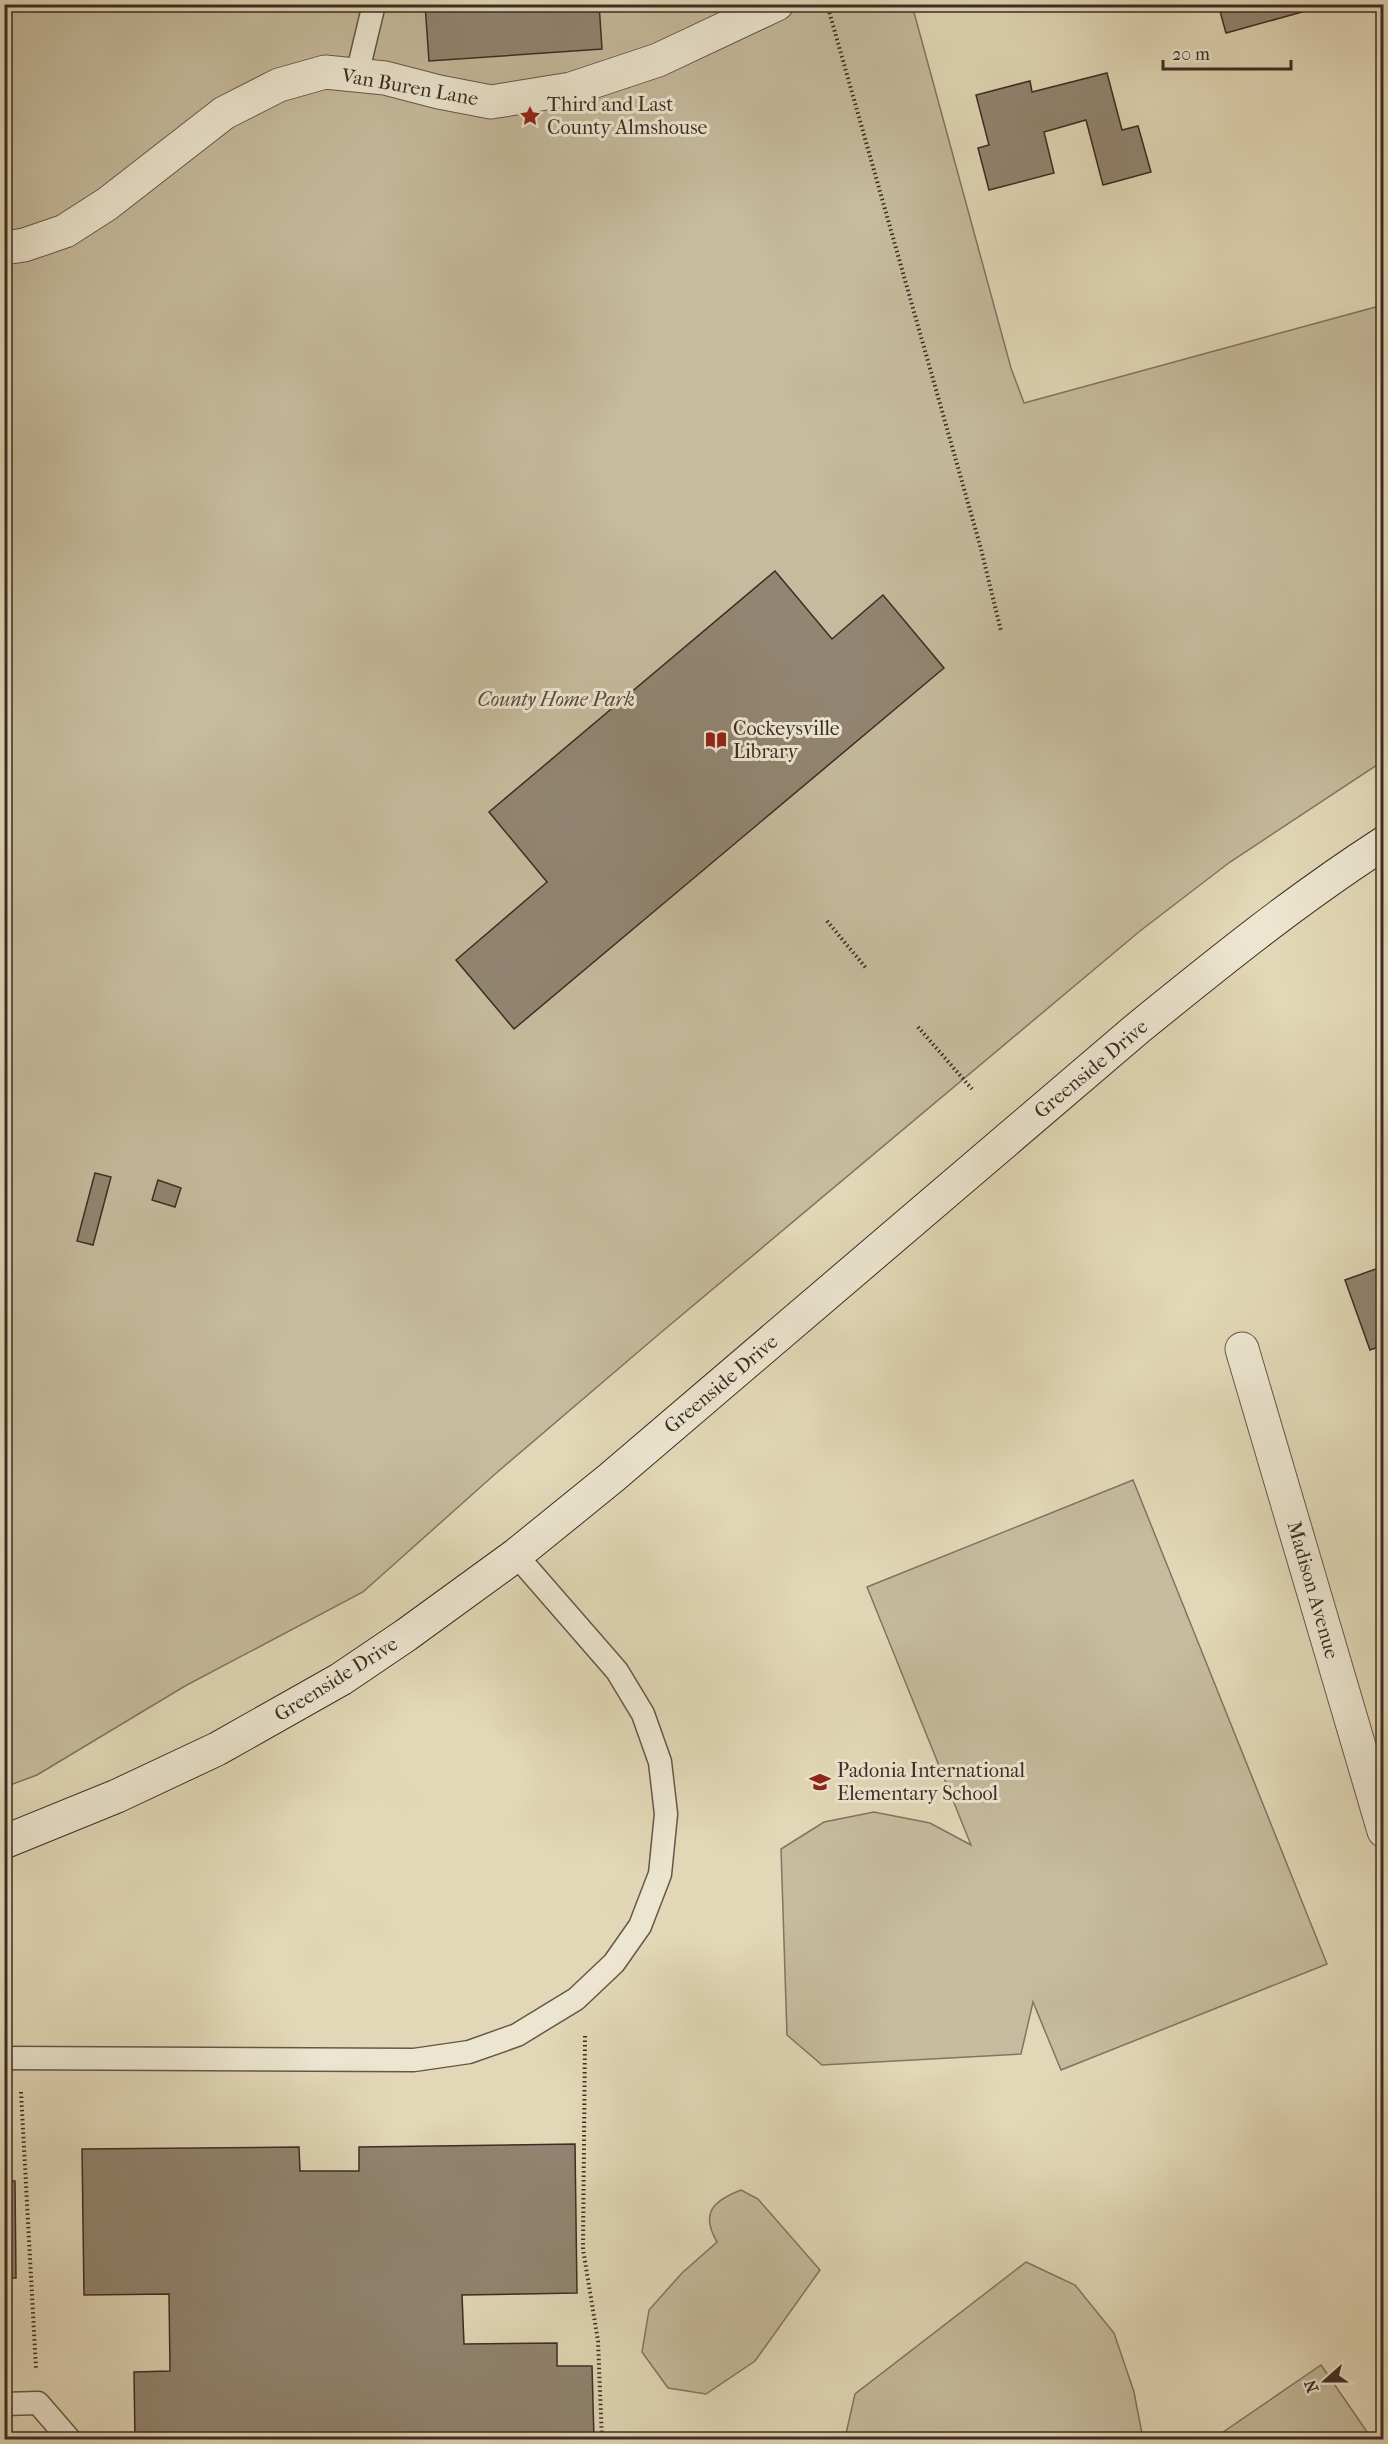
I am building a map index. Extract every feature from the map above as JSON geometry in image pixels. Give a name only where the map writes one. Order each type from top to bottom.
[{"type":"street","name":"Van Buren Lane","points":[[4,248],[24,245],[65,231],[108,204],[224,113],[279,85],[325,72],[385,78],[491,102],[571,89],[658,60],[777,4]]},
{"type":"street","name":"Greenside Drive","points":[[4,1842],[117,1796],[217,1749],[277,1717],[341,1679],[387,1648],[516,1555],[611,1478],[1138,1028],[1280,913],[1383,843]]},
{"type":"street","name":"Madison Avenue","points":[[1242,1348],[1383,1831]]},
{"type":"lane","points":[[357,75],[374,4]]},
{"type":"lane","points":[[4,2058],[414,2060],[470,2052],[517,2035],[576,1998],[614,1963],[640,1926],[660,1874],[666,1814],[660,1762],[643,1714],[616,1671],[516,1555]]},
{"type":"lane","points":[[4,2404],[38,2403],[70,2439]]},
{"type":"path","points":[[827,4],[978,538],[1001,631]]},
{"type":"path","points":[[827,921],[866,968]]},
{"type":"path","points":[[918,1027],[972,1089]]},
{"type":"path","points":[[585,2036],[583,2249],[598,2341],[602,2439]]},
{"type":"path","points":[[20,2090],[38,2403]]},
{"type":"green space","name":"County Home Park","points":[[5,5],[912,5],[1011,368],[1024,403],[1383,305],[1383,761],[1230,862],[1140,931],[658,1335],[494,1475],[363,1592],[185,1686],[37,1775],[5,1787]]},
{"type":"green space","points":[[1133,1480],[1327,1964],[1061,2070],[1033,2002],[1021,2054],[822,2065],[787,2035],[781,1849],[824,1822],[874,1812],[930,1823],[971,1845],[867,1587]]},
{"type":"green space","points":[[741,2190],[758,2199],[820,2270],[755,2361],[706,2394],[668,2388],[642,2352],[649,2310],[682,2273],[717,2242],[710,2223],[712,2209],[723,2199]]},
{"type":"green space","points":[[1026,2262],[1075,2285],[1114,2333],[1134,2392],[1143,2439],[845,2438],[855,2394]]},
{"type":"green space","points":[[1321,2365],[1372,2439],[1213,2439]]},
{"type":"building","points":[[425,4],[599,4],[602,49],[429,61]]},
{"type":"building","points":[[1218,4],[1331,4],[1226,33]]},
{"type":"building","points":[[1107,73],[1122,130],[1138,126],[1151,172],[1103,185],[1086,120],[1044,132],[1054,173],[989,190],[978,148],[989,145],[976,95],[1030,81],[1032,92]]},
{"type":"building","name":"Cockeysville Library","points":[[775,571],[832,639],[883,595],[944,668],[514,1029],[456,960],[547,882],[489,812]]},
{"type":"building","points":[[95,1173],[111,1177],[93,1245],[77,1241]]},
{"type":"building","points":[[158,1180],[181,1188],[175,1207],[152,1200]]},
{"type":"building","points":[[1384,1266],[1384,1345],[1370,1350],[1345,1280]]},
{"type":"building","points":[[575,2144],[577,2293],[462,2295],[464,2344],[557,2343],[557,2366],[592,2366],[594,2440],[135,2440],[134,2372],[170,2371],[169,2294],[84,2295],[82,2149],[299,2147],[300,2171],[359,2171],[359,2147]]},
{"type":"building","points":[[4,2181],[15,2181],[16,2278],[4,2278]]},
{"type":"place","name":"Third and Last County Almshouse","points":[[530,116]]},
{"type":"place","name":"Cockeysville Library","points":[[716,740]]},
{"type":"place","name":"Padonia International Elementary School","points":[[820,1782]]}]
